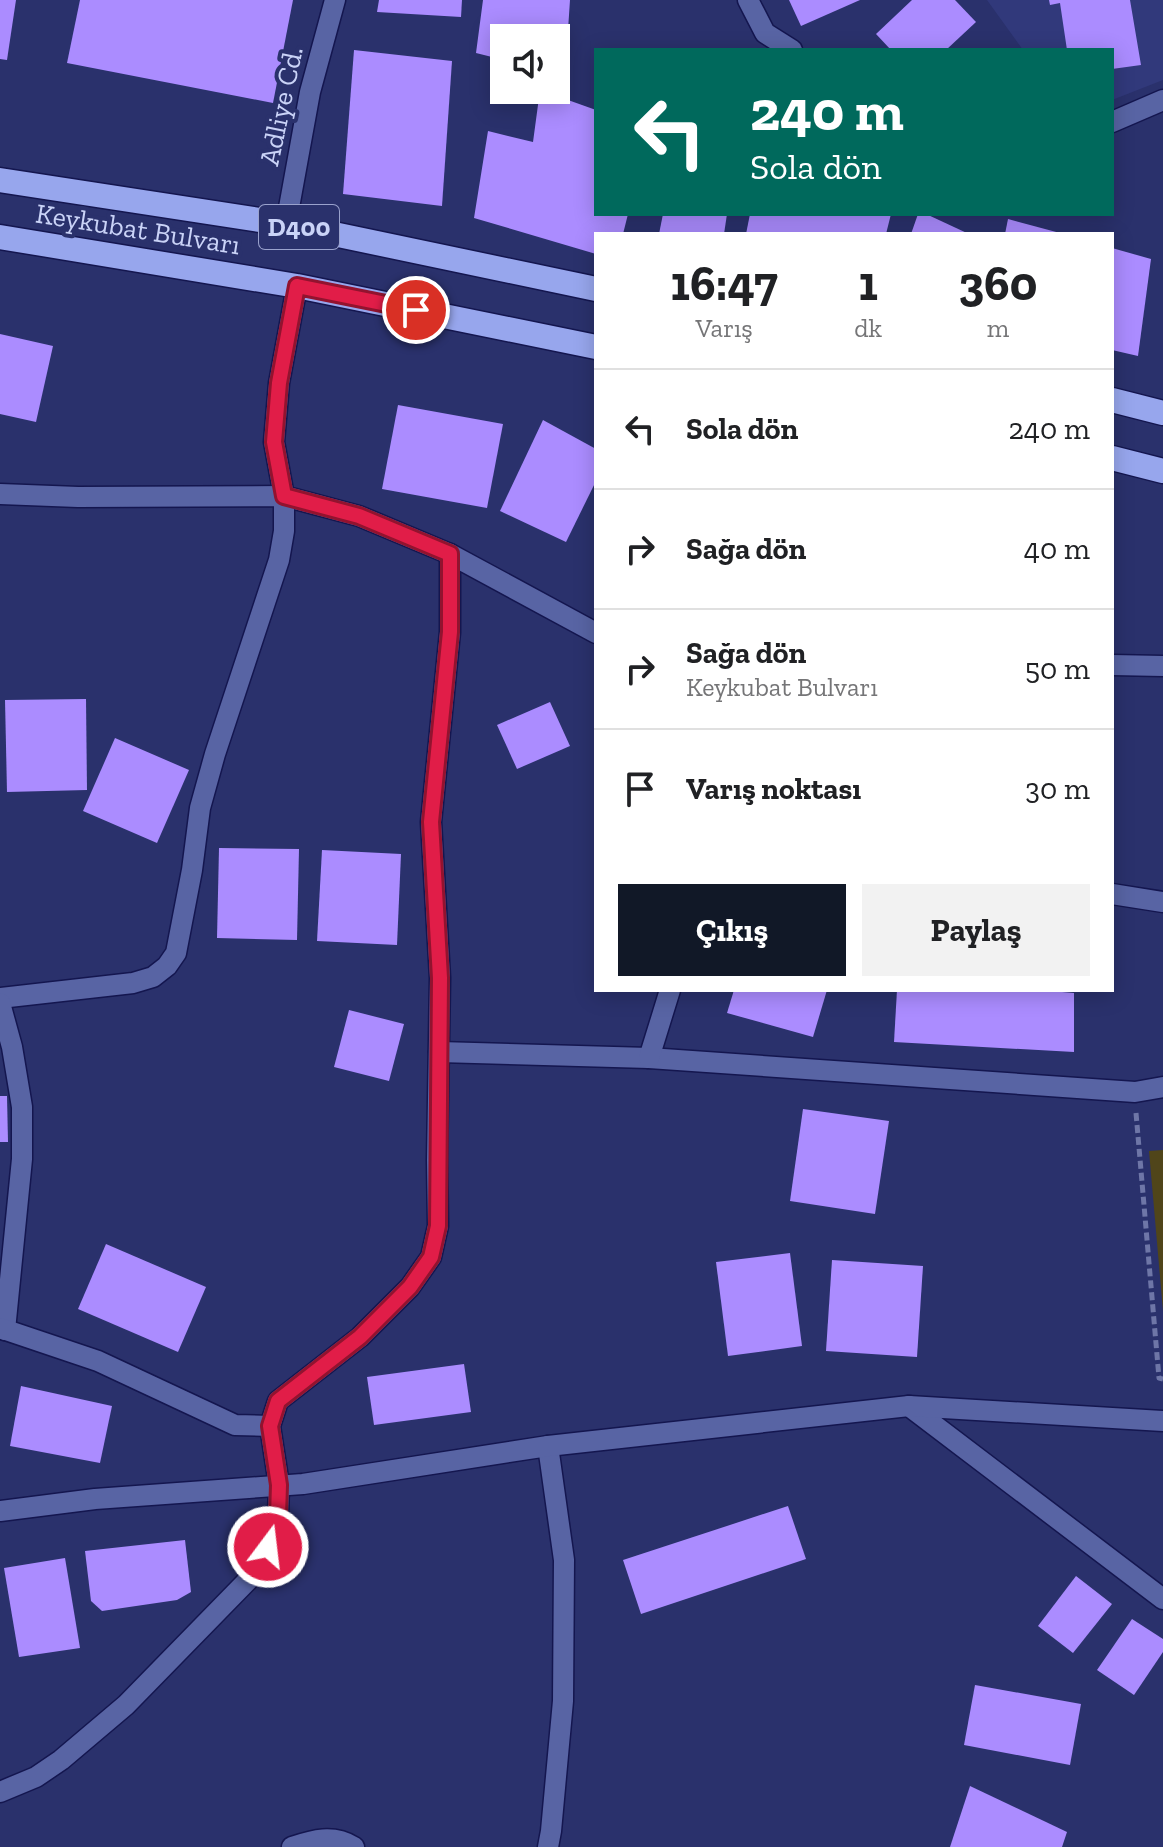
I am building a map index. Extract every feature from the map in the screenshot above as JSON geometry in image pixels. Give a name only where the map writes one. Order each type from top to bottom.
[{"type":"highway","name":"Keykubat Bulvarı","points":[[0,180],[286,224],[594,289]]},
{"type":"highway","name":"Keykubat Bulvarı","points":[[0,237],[297,286],[594,347]]},
{"type":"highway","points":[[1114,401],[1163,413]]},
{"type":"highway","points":[[1114,459],[1163,471]]},
{"type":"street","name":"Adliye Cd.","points":[[286,224],[310,92],[335,0]]},
{"type":"street","points":[[748,0],[765,33],[789,48]]},
{"type":"street","points":[[1114,121],[1163,100]]},
{"type":"street","points":[[270,1426],[235,1425],[98,1361],[3,1329],[22,1159],[22,1107],[0,1000],[133,983],[153,977],[167,966],[176,953],[200,808],[279,560],[284,531],[284,496],[274,442],[279,383],[297,286]]},
{"type":"street","points":[[0,494],[78,497],[284,496],[359,516],[450,554],[594,632]]},
{"type":"street","points":[[0,1792],[36,1777],[115,1715],[251,1577],[268,1547],[278,1516],[279,1485],[270,1426],[278,1401],[360,1337],[410,1287],[431,1257],[438,1226],[440,978],[431,822],[450,632],[450,554]]},
{"type":"street","points":[[1114,665],[1163,666]]},
{"type":"street","points":[[1114,894],[1163,902]]},
{"type":"street","points":[[649,1058],[669,992]]},
{"type":"street","points":[[439,1052],[649,1058],[1135,1092],[1163,1087]]},
{"type":"street","points":[[909,1406],[1163,1599]]},
{"type":"street","points":[[0,1511],[95,1499],[303,1484],[548,1446],[909,1406],[1163,1421]]},
{"type":"street","points":[[548,1446],[564,1560],[563,1701],[548,1847]]},
{"type":"street","points":[[292,1847],[326,1839],[340,1840],[354,1847]]},
{"type":"path","points":[[1135,1092],[1159,1378],[1163,1379]]},
{"type":"shaded area","points":[[987,0],[1163,0],[1163,80],[1114,99],[1114,48],[1022,48]]},
{"type":"shaded area","points":[[1163,1150],[1163,1311],[1149,1151]]},
{"type":"building","points":[[0,0],[16,0],[7,60],[0,59]]},
{"type":"building","points":[[80,0],[293,0],[273,103],[67,63]]},
{"type":"building","points":[[379,0],[462,0],[461,17],[377,12]]},
{"type":"building","points":[[483,0],[570,0],[568,24],[490,24],[490,56],[476,53]]},
{"type":"building","points":[[789,0],[860,0],[801,26]]},
{"type":"building","points":[[912,0],[955,0],[976,22],[948,48],[889,48],[876,34]]},
{"type":"building","points":[[1049,0],[1130,0],[1141,65],[1114,69],[1114,48],[1067,48],[1060,3],[1050,5]]},
{"type":"building","points":[[354,50],[452,61],[442,206],[343,194]]},
{"type":"building","points":[[570,101],[594,109],[594,216],[628,216],[624,232],[594,232],[594,253],[474,218],[488,131],[533,142],[538,104],[570,104]]},
{"type":"building","points":[[663,216],[727,216],[724,232],[659,232]]},
{"type":"building","points":[[750,216],[890,216],[886,232],[746,232]]},
{"type":"building","points":[[917,216],[930,216],[965,232],[912,232]]},
{"type":"building","points":[[1008,219],[1056,232],[1005,232]]},
{"type":"building","points":[[1114,249],[1151,259],[1138,356],[1114,350]]},
{"type":"building","points":[[0,334],[53,346],[36,422],[0,414]]},
{"type":"building","points":[[398,405],[503,424],[487,508],[382,489]]},
{"type":"building","points":[[543,420],[594,448],[594,485],[566,542],[500,511]]},
{"type":"building","points":[[86,699],[87,790],[7,792],[5,700]]},
{"type":"building","points":[[550,702],[570,746],[517,769],[497,725]]},
{"type":"building","points":[[115,738],[189,770],[157,843],[83,811]]},
{"type":"building","points":[[219,848],[299,849],[297,940],[217,938]]},
{"type":"building","points":[[322,850],[401,854],[397,945],[317,941]]},
{"type":"building","points":[[733,992],[826,992],[813,1037],[727,1013]]},
{"type":"building","points":[[897,992],[1074,993],[1074,1052],[894,1042]]},
{"type":"building","points":[[349,1010],[404,1024],[389,1081],[334,1067]]},
{"type":"building","points":[[0,1096],[7,1096],[8,1142],[0,1142]]},
{"type":"building","points":[[803,1109],[889,1121],[875,1214],[790,1201]]},
{"type":"building","points":[[106,1244],[206,1287],[178,1352],[78,1309]]},
{"type":"building","points":[[790,1253],[802,1346],[728,1356],[716,1262]]},
{"type":"building","points":[[832,1260],[923,1266],[917,1357],[826,1351]]},
{"type":"building","points":[[464,1364],[471,1412],[374,1425],[367,1377]]},
{"type":"building","points":[[21,1386],[112,1406],[100,1463],[10,1446]]},
{"type":"building","points":[[788,1506],[806,1559],[641,1614],[623,1560]]},
{"type":"building","points":[[185,1540],[191,1592],[177,1600],[102,1611],[91,1601],[85,1551]]},
{"type":"building","points":[[65,1558],[80,1648],[19,1657],[4,1568]]},
{"type":"building","points":[[1076,1576],[1112,1604],[1073,1653],[1038,1626]]},
{"type":"building","points":[[1132,1619],[1163,1639],[1163,1652],[1134,1695],[1097,1670]]},
{"type":"building","points":[[975,1685],[1081,1704],[1070,1765],[964,1745]]},
{"type":"building","points":[[970,1786],[1067,1832],[1062,1847],[950,1847]]},
{"type":"route","points":[[268,1547],[278,1516],[279,1485],[270,1426],[278,1401],[360,1337],[410,1287],[431,1257],[438,1226],[440,978],[431,822],[450,632],[450,554],[359,516],[284,496],[274,442],[279,383],[297,286],[416,310]]}]
